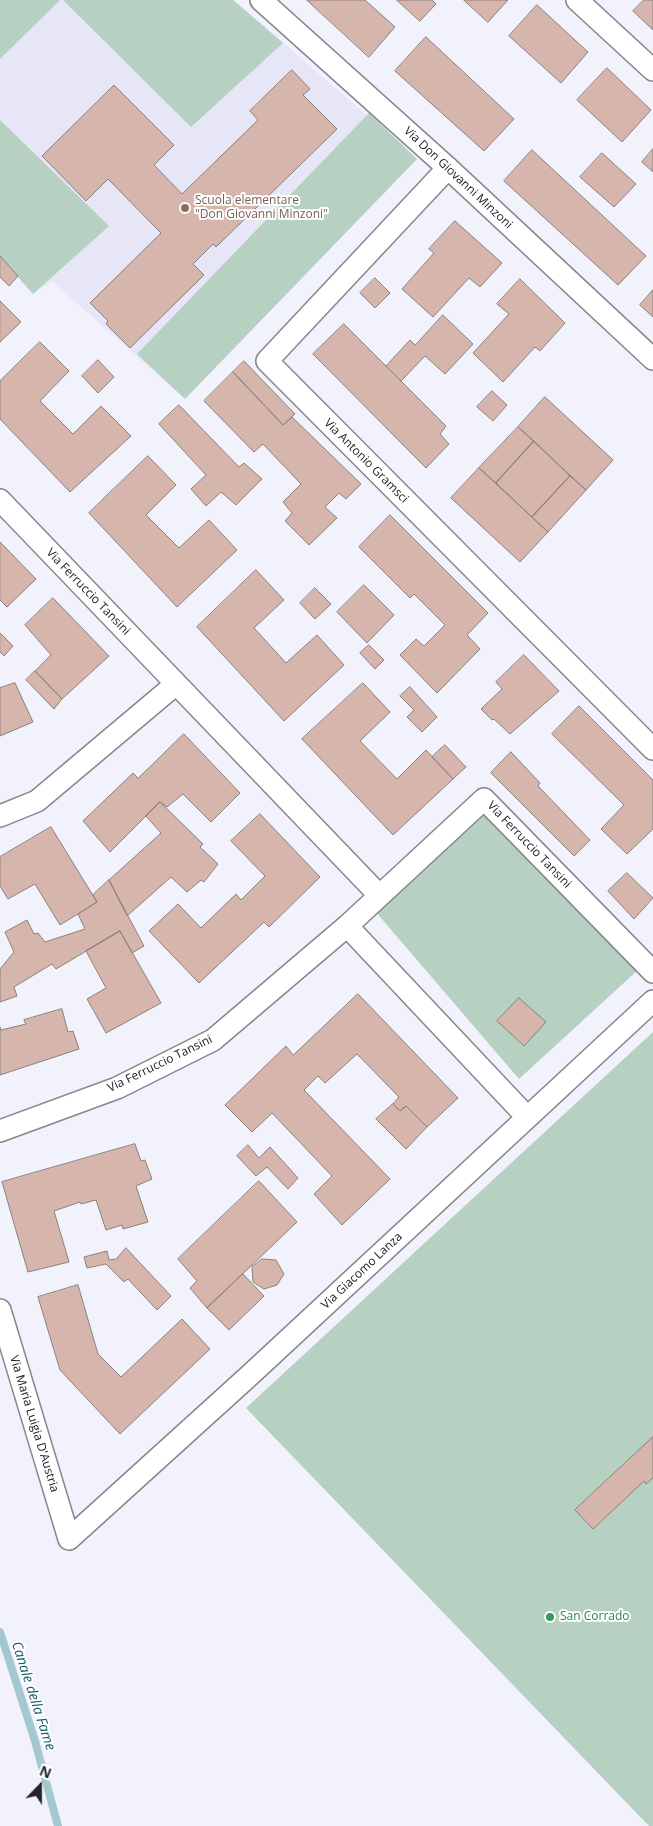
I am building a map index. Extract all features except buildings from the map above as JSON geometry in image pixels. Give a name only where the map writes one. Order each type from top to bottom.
[{"type":"street","name":"Via Don Giovanni Minzoni","points":[[261,0],[448,168],[653,359]]},
{"type":"street","points":[[577,0],[653,70]]},
{"type":"street","name":"Via Antonio Gramsci","points":[[448,168],[267,361],[653,749]]},
{"type":"street","name":"Via Ferruccio Tansini","points":[[0,500],[379,895]]},
{"type":"street","points":[[0,816],[37,801],[176,684]]},
{"type":"street","name":"Via Ferruccio Tansini","points":[[0,1131],[117,1088],[213,1040],[346,926],[484,799],[653,972]]},
{"type":"street","points":[[346,926],[527,1117]]},
{"type":"street","name":"Via Giacomo Lanza","points":[[69,1539],[243,1381],[653,1000]]},
{"type":"street","name":"Via Maria Luigia D'Austria","points":[[0,1310],[69,1539]]},
{"type":"shaded area","name":"Scuola elementare \"Don Giovanni Minzoni\"","points":[[55,0],[234,0],[417,159],[185,399],[52,281],[33,294],[0,257],[0,56]]},
{"type":"green space","points":[[0,0],[60,0],[0,59]]},
{"type":"green space","points":[[63,0],[233,0],[283,43],[191,127]]},
{"type":"green space","points":[[369,113],[417,159],[185,399],[137,354]]},
{"type":"green space","points":[[0,120],[109,226],[33,294],[0,257]]},
{"type":"green space","points":[[483,810],[639,969],[519,1079],[375,911]]},
{"type":"green space","name":"San Corrado","points":[[653,1032],[653,1826],[649,1826],[246,1408]]},
{"type":"waterway","name":"Canale della Fame","points":[[0,1632],[35,1741],[58,1826]]},
{"type":"place","name":"Scuola elementare \"Don Giovanni Minzoni\"","points":[[185,208]]},
{"type":"place","name":"San Corrado","points":[[550,1617]]}]
